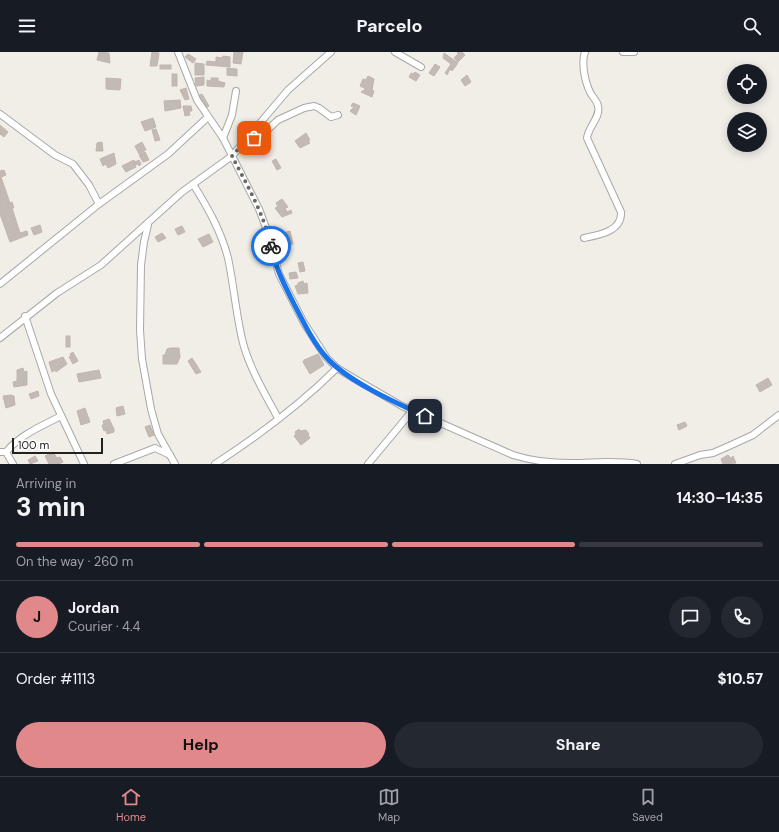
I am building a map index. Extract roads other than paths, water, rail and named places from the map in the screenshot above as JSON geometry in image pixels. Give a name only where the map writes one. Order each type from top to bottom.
[{"type":"street","points":[[178,52],[197,100],[223,138],[259,208],[268,233],[279,274],[304,323],[320,348],[337,368],[413,410],[482,440],[509,454],[526,459],[569,463],[613,462],[637,464]]},
{"type":"street","points":[[0,338],[25,316],[57,293],[101,265],[193,184],[232,156],[245,142],[270,109],[288,90],[332,52]]},
{"type":"street","points":[[395,52],[422,67]]},
{"type":"street","points":[[584,238],[609,231],[617,226],[621,218],[621,212],[587,138],[599,110],[597,102],[590,92],[586,81],[583,60],[585,52]]},
{"type":"street","points":[[623,52],[634,52]]},
{"type":"street","points":[[223,138],[232,114],[236,91]]},
{"type":"street","points":[[245,142],[264,133],[278,120],[304,108],[314,106],[331,117],[338,115]]},
{"type":"street","points":[[0,114],[55,155],[73,164],[89,185],[99,204]]},
{"type":"street","points":[[0,284],[99,204],[168,154],[208,117]]},
{"type":"street","points":[[193,184],[209,210],[220,233],[228,260],[243,344],[253,369],[278,418]]},
{"type":"street","points":[[148,225],[141,264],[140,330],[142,359],[151,409],[158,434],[175,464]]},
{"type":"street","points":[[25,316],[45,378],[84,464]]},
{"type":"street","points":[[215,464],[244,445],[322,383],[337,368]]},
{"type":"street","points":[[368,464],[413,410]]},
{"type":"street","points":[[675,464],[692,462],[700,455],[713,453],[753,435],[779,415]]},
{"type":"street","points":[[13,464],[3,452],[25,435],[61,416]]},
{"type":"street","points":[[155,448],[158,434]]},
{"type":"street","points":[[114,464],[155,448],[170,456]]}]
